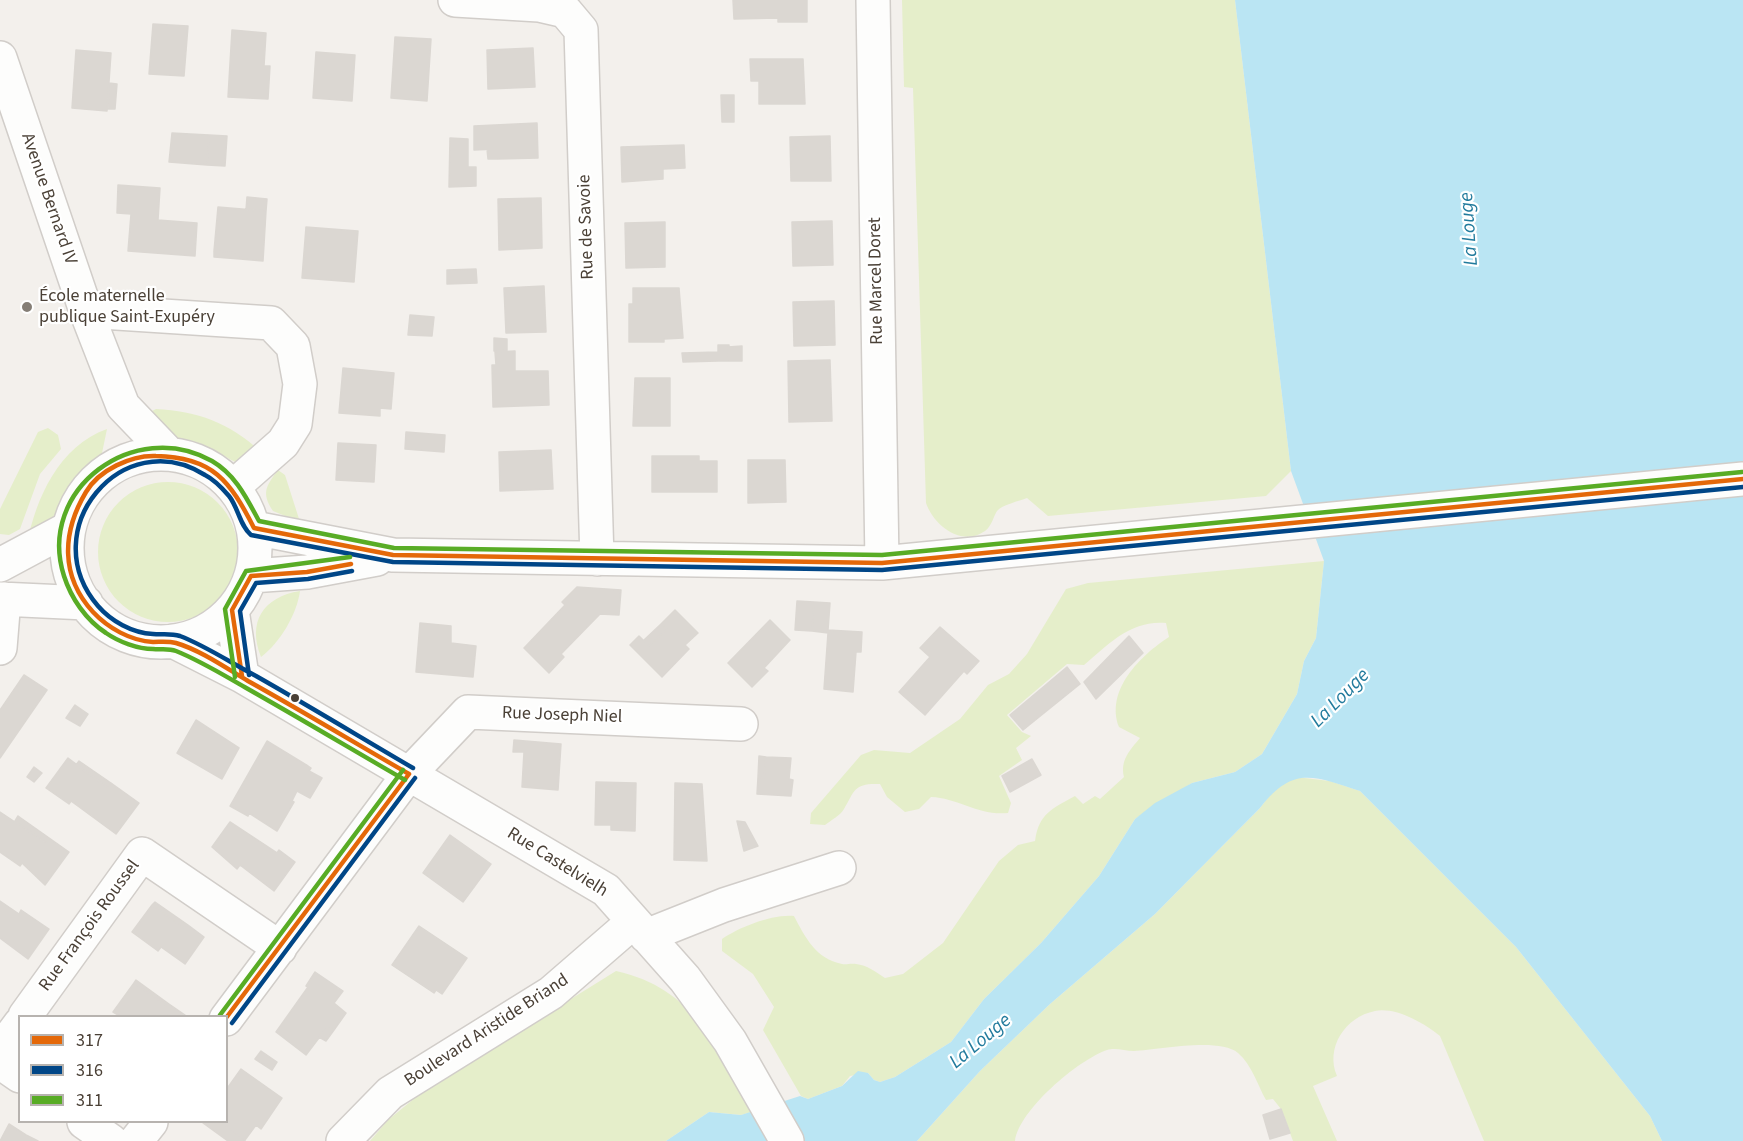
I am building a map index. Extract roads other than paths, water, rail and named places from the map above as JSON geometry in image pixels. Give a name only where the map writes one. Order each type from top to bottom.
[{"type":"street","name":"Rue de Savoie","points":[[455,0],[539,5],[565,10],[581,30],[597,559]]},
{"type":"street","name":"Rue Marcel Doret","points":[[873,0],[882,563]]},
{"type":"street","name":"Avenue Bernard IV","points":[[0,58],[86,311],[123,406],[169,454]]},
{"type":"street","points":[[86,311],[271,323],[293,346],[300,384],[295,424],[283,443],[232,487]]},
{"type":"street","points":[[105,472],[123,406]]},
{"type":"street","points":[[146,454],[169,454],[191,458],[211,467],[232,487],[243,499],[254,528],[255,560],[251,576],[232,610],[215,625],[195,636],[173,641],[151,642],[129,636],[109,626],[86,603],[71,573],[67,550],[69,528],[83,497],[105,472],[124,461],[146,454]]},
{"type":"street","points":[[254,528],[393,555],[882,563],[1222,532],[1743,479]]},
{"type":"street","points":[[0,565],[69,528]]},
{"type":"street","points":[[251,576],[308,572],[393,555]]},
{"type":"street","points":[[0,648],[2,599],[86,603]]},
{"type":"street","points":[[232,610],[243,676]]},
{"type":"street","name":"Rue Castelvielh","points":[[173,641],[243,676],[606,890],[685,979],[730,1041],[787,1141]]},
{"type":"street","name":"Rue Joseph Niel","points":[[228,1016],[409,774],[468,712],[741,724]]},
{"type":"street","name":"Rue François Roussel","points":[[26,1015],[142,854],[280,948]]},
{"type":"street","points":[[640,929],[839,868]]},
{"type":"street","name":"Boulevard Aristide Briand","points":[[343,1141],[390,1093],[551,993],[640,929]]},
{"type":"street","points":[[0,1052],[18,1027]]},
{"type":"street","points":[[0,1062],[18,1075]]},
{"type":"street","points":[[85,1123],[111,1141]]},
{"type":"street","points":[[136,1141],[149,1123]]},
{"type":"water","name":"La Louge","points":[[1235,0],[1743,0],[1743,1141],[1662,1141],[1650,1116],[1516,947],[1360,791],[1330,781],[1305,778],[1283,785],[1272,794],[1155,914],[1050,1004],[980,1071],[917,1141],[666,1141],[709,1112],[741,1115],[800,1096],[808,1099],[842,1086],[858,1071],[868,1073],[874,1080],[880,1082],[895,1077],[951,1042],[984,999],[1041,943],[1099,876],[1135,819],[1155,803],[1192,783],[1235,772],[1262,754],[1297,694],[1304,661],[1316,638],[1324,561],[1291,471]]},
{"type":"place","name":"École maternelle publique Saint-Exupéry","points":[[27,307]]}]
